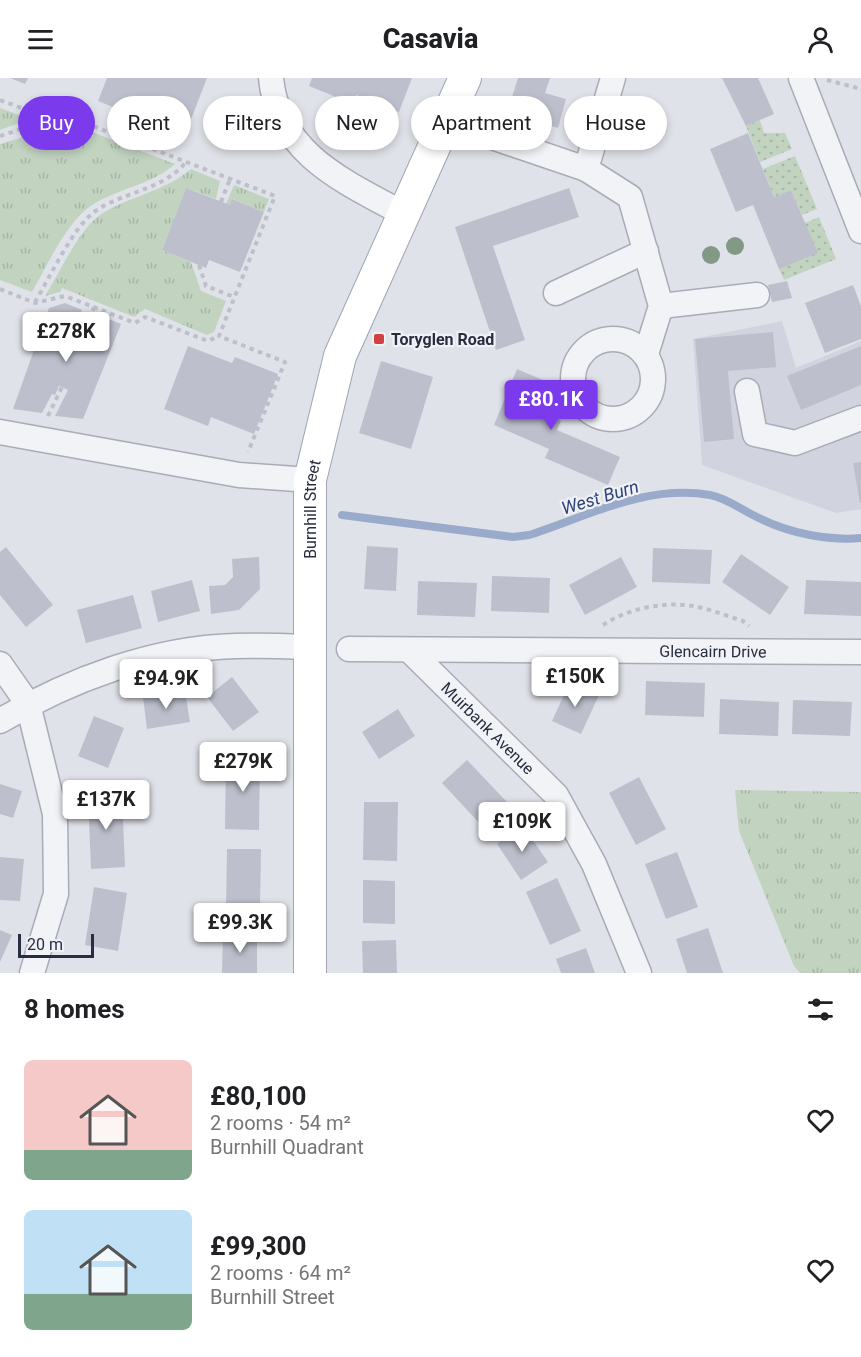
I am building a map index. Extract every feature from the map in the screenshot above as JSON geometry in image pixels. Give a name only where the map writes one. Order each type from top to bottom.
[{"type":"main road","name":"Burnhill Street","points":[[458,96],[465,78]]},
{"type":"main road","name":"Burnhill Street","points":[[310,973],[310,480],[340,356],[402,213],[434,150]]},
{"type":"street","points":[[271,78],[275,106],[295,140],[332,174],[402,213]]},
{"type":"street","points":[[586,169],[613,78]]},
{"type":"street","points":[[801,78],[861,231]]},
{"type":"street","points":[[530,150],[586,169],[630,197],[661,306],[646,354]]},
{"type":"street","points":[[556,293],[646,251]]},
{"type":"street","points":[[661,306],[757,295]]},
{"type":"street","points":[[747,391],[755,434],[795,443],[861,418]]},
{"type":"street","points":[[0,432],[239,475],[310,480]]},
{"type":"street","points":[[0,721],[28,704],[92,676],[169,654],[233,646],[309,647]]},
{"type":"street","name":"Glencairn Drive","points":[[349,649],[861,652]]},
{"type":"street","name":"Muirbank Avenue","points":[[409,650],[556,795],[594,864],[639,973]]},
{"type":"street","points":[[0,664],[28,704],[55,814],[56,894],[32,973]]},
{"type":"path","points":[[819,78],[861,89]]},
{"type":"path","points":[[0,100],[18,107]]},
{"type":"path","points":[[0,289],[35,303],[65,296],[135,323],[145,317],[208,341],[219,336],[274,196],[95,127]]},
{"type":"path","points":[[0,136],[18,130]]},
{"type":"path","points":[[35,303],[82,224],[94,211],[165,180],[177,173],[186,162]]},
{"type":"path","points":[[221,201],[230,179]]},
{"type":"path","points":[[199,265],[206,286],[234,297]]},
{"type":"path","points":[[83,336],[94,307]]},
{"type":"path","points":[[219,336],[285,362],[239,475]]},
{"type":"path","points":[[38,438],[62,387]]},
{"type":"path","points":[[582,651],[594,630],[617,616],[671,606],[692,606],[743,621],[776,651]]},
{"type":"shaded area","points":[[782,321],[796,368],[861,341],[861,509],[836,513],[702,465],[693,339]]},
{"type":"green space","points":[[0,108],[18,115],[18,123],[0,130]]},
{"type":"green space","points":[[760,120],[764,133],[785,133],[792,149],[760,162],[746,126]]},
{"type":"green space","points":[[95,133],[107,138],[107,150],[139,150],[175,164],[156,177],[102,199],[83,212],[58,245],[32,292],[0,280],[0,144],[18,139],[18,150],[95,150]]},
{"type":"green space","points":[[795,156],[817,209],[802,215],[791,190],[774,197],[763,169]]},
{"type":"green space","points":[[191,169],[220,181],[216,199],[186,188],[162,250],[191,262],[201,291],[226,301],[214,332],[207,335],[145,309],[134,317],[62,288],[60,292],[45,296],[77,241],[100,215],[181,177]]},
{"type":"green space","points":[[234,185],[269,199],[264,212],[233,199],[230,205],[226,204]]},
{"type":"green space","points":[[819,217],[836,259],[784,280],[779,269],[805,223]]},
{"type":"green space","points":[[735,790],[861,792],[861,973],[800,973],[794,966],[739,831]]},
{"type":"building","points":[[10,78],[28,78],[25,84]]},
{"type":"building","points":[[107,78],[207,78],[191,119],[191,96],[107,96],[107,105],[98,101]]},
{"type":"building","points":[[312,78],[412,78],[399,112],[399,96],[333,96],[309,86]]},
{"type":"building","points":[[518,78],[550,78],[545,93],[564,98],[558,128],[552,126],[552,96],[512,96]]},
{"type":"building","points":[[722,78],[758,78],[774,114],[746,126]]},
{"type":"building","points":[[748,133],[774,197],[791,190],[818,253],[779,269],[753,205],[736,212],[710,149]]},
{"type":"building","points":[[186,188],[230,205],[232,199],[264,212],[240,272],[209,260],[206,268],[162,250]]},
{"type":"building","points":[[569,188],[579,217],[493,246],[525,340],[496,350],[455,227]]},
{"type":"building","points":[[787,281],[792,298],[772,302],[768,285]]},
{"type":"building","points":[[853,285],[861,306],[861,339],[825,353],[805,303]]},
{"type":"building","points":[[65,303],[82,310],[74,332],[88,338],[97,314],[121,324],[83,419],[55,416],[68,390],[59,386],[42,413],[13,409],[49,308]]},
{"type":"building","points":[[773,332],[776,367],[728,371],[734,439],[704,442],[695,339]]},
{"type":"building","points":[[188,346],[232,363],[235,357],[278,374],[254,434],[211,417],[208,426],[164,409]]},
{"type":"building","points":[[861,346],[861,385],[801,410],[787,376]]},
{"type":"building","points":[[381,361],[433,377],[411,449],[359,433]]},
{"type":"building","points":[[517,369],[545,381],[533,409],[561,421],[557,430],[620,457],[608,485],[545,458],[549,449],[494,425]]},
{"type":"building","points":[[861,462],[861,502],[860,503],[853,463]]},
{"type":"building","points":[[367,546],[398,548],[396,591],[364,589]]},
{"type":"building","points":[[6,547],[53,605],[26,627],[0,595],[0,552]]},
{"type":"building","points":[[653,548],[712,550],[710,584],[652,582]]},
{"type":"building","points":[[741,554],[789,587],[770,615],[722,582]]},
{"type":"building","points":[[259,557],[260,589],[239,610],[211,614],[209,586],[225,585],[233,577],[232,559]]},
{"type":"building","points":[[621,557],[637,587],[585,615],[569,585]]},
{"type":"building","points":[[492,576],[550,578],[549,613],[491,611]]},
{"type":"building","points":[[192,580],[200,611],[158,622],[151,591]]},
{"type":"building","points":[[806,580],[861,582],[861,616],[804,614]]},
{"type":"building","points":[[418,581],[477,583],[475,617],[417,615]]},
{"type":"building","points":[[133,595],[142,628],[86,643],[77,610]]},
{"type":"building","points":[[232,677],[259,712],[233,731],[207,697]]},
{"type":"building","points":[[646,681],[705,683],[704,717],[645,715]]},
{"type":"building","points":[[570,682],[599,695],[581,734],[552,721]]},
{"type":"building","points":[[185,691],[190,722],[147,729],[143,697]]},
{"type":"building","points":[[720,699],[779,702],[778,736],[719,734]]},
{"type":"building","points":[[793,700],[852,702],[850,736],[792,734]]},
{"type":"building","points":[[398,709],[415,736],[379,759],[362,732]]},
{"type":"building","points":[[94,716],[124,728],[108,768],[78,756]]},
{"type":"building","points":[[226,756],[260,756],[259,830],[225,829]]},
{"type":"building","points":[[467,760],[507,802],[482,826],[442,783]]},
{"type":"building","points":[[639,777],[666,829],[636,845],[609,793]]},
{"type":"building","points":[[0,784],[22,791],[13,818],[0,814]]},
{"type":"building","points":[[122,794],[125,867],[91,869],[88,795]]},
{"type":"building","points":[[364,802],[398,802],[397,861],[363,860]]},
{"type":"building","points":[[523,826],[548,862],[521,880],[497,844]]},
{"type":"building","points":[[227,849],[261,849],[260,908],[226,907]]},
{"type":"building","points":[[677,852],[698,907],[666,919],[645,864]]},
{"type":"building","points":[[0,857],[24,859],[20,901],[0,900]]},
{"type":"building","points":[[557,878],[581,931],[550,945],[526,892]]},
{"type":"building","points":[[363,880],[395,881],[395,924],[363,923]]},
{"type":"building","points":[[94,887],[127,893],[118,951],[85,945]]},
{"type":"building","points":[[708,928],[723,973],[687,973],[676,939]]},
{"type":"building","points":[[0,930],[12,935],[0,962]]},
{"type":"building","points":[[223,934],[257,934],[257,973],[222,973]]},
{"type":"building","points":[[396,940],[397,973],[363,973],[362,941]]},
{"type":"building","points":[[586,948],[595,973],[561,973],[556,959]]},
{"type":"waterway","name":"West Burn","points":[[342,515],[513,537],[529,535],[595,511],[640,498],[686,493],[716,497],[796,532],[822,537],[861,538]]},
{"type":"place","name":"Toryglen Road","points":[[379,339]]}]
